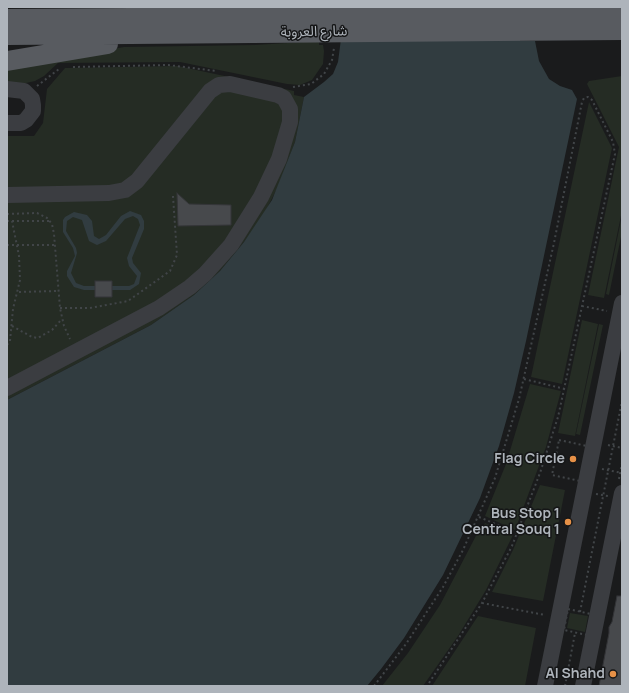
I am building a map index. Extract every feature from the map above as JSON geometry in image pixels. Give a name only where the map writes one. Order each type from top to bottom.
[{"type":"main road","points":[[94,7],[140,26]]},
{"type":"main road","name":"شارع العروبة","points":[[7,35],[140,26],[316,23],[622,14]]},
{"type":"main road","name":"شارع العروبة","points":[[7,18],[140,26]]},
{"type":"main road","name":"شارع العروبة","points":[[316,23],[622,30]]},
{"type":"main road","points":[[7,61],[115,43],[140,26]]},
{"type":"lane","points":[[7,195],[109,193],[125,190],[137,180],[210,91],[219,85],[230,84],[278,95],[284,98],[290,109],[290,122],[281,153],[261,197],[242,230],[218,260],[195,282],[175,298],[148,315],[7,388]]},
{"type":"lane","points":[[7,89],[19,89],[29,94],[34,105],[30,116],[20,122],[7,123]]},
{"type":"lane","points":[[545,686],[563,618],[621,308]]},
{"type":"lane","points":[[583,686],[616,491]]},
{"type":"path","points":[[290,87],[311,84],[324,74],[332,60],[334,44]]},
{"type":"path","points":[[67,67],[168,65],[192,67],[220,72]]},
{"type":"path","points":[[29,94],[54,72],[62,68]]},
{"type":"path","points":[[374,686],[406,644],[431,607],[454,568],[479,517],[508,439],[524,379],[554,243],[582,102],[584,98],[588,97],[592,100],[613,142],[615,151],[565,389],[546,455],[517,533],[482,603],[427,686]]},
{"type":"path","points":[[60,308],[90,308],[128,301],[170,271],[178,255],[173,196]]},
{"type":"path","points":[[7,214],[37,213],[44,216],[54,229],[58,291],[62,319],[67,334],[77,351]]},
{"type":"path","points":[[7,221],[49,221]]},
{"type":"path","points":[[7,345],[10,341],[13,308],[18,292],[20,268],[12,221]]},
{"type":"path","points":[[7,245],[55,245]]},
{"type":"path","points":[[18,292],[58,291]]},
{"type":"path","points":[[582,306],[621,308]]},
{"type":"path","points":[[12,326],[28,336],[38,338],[52,330],[62,319]]},
{"type":"path","points":[[524,379],[565,389]]},
{"type":"path","points":[[580,612],[622,401]]},
{"type":"path","points":[[559,440],[587,446],[580,481],[552,475],[556,458],[559,440]]},
{"type":"path","points":[[606,444],[622,448]]},
{"type":"path","points":[[546,455],[556,458]]},
{"type":"path","points":[[590,493],[603,495],[616,491],[622,463]]},
{"type":"path","points":[[479,517],[517,533]]},
{"type":"path","points":[[482,603],[563,618]]},
{"type":"path","points":[[568,609],[591,614],[587,635],[564,630],[563,618],[568,609]]},
{"type":"path","points":[[565,686],[575,633]]},
{"type":"shaded area","points":[[522,7],[520,41],[535,41],[539,61],[549,79],[560,86],[572,90],[577,99],[526,341],[514,393],[499,446],[480,498],[443,575],[404,638],[381,669],[367,686],[7,686],[7,400],[151,325],[194,295],[220,271],[244,242],[272,200],[295,142],[304,97],[333,74],[338,62],[341,39]]},
{"type":"shaded area","points":[[319,41],[319,45],[323,45],[323,64],[312,80],[300,85],[287,84],[180,62],[58,63],[44,76],[35,81],[26,83],[7,83],[7,67],[124,47],[255,45]]},
{"type":"shaded area","points":[[178,66],[294,91],[294,95],[304,97],[295,142],[278,187],[264,214],[244,242],[220,271],[194,295],[151,325],[7,400],[7,136],[34,136],[43,123],[47,89],[65,68]]},
{"type":"shaded area","points":[[622,76],[622,211],[604,298],[588,295],[619,147],[587,84],[589,81]]},
{"type":"shaded area","points":[[589,102],[612,148],[562,384],[531,377]]},
{"type":"shaded area","points":[[130,211],[141,215],[144,221],[144,229],[132,258],[133,263],[141,273],[139,284],[130,290],[84,290],[74,287],[67,276],[67,271],[75,256],[73,248],[63,232],[63,220],[65,217],[74,212],[87,215],[92,221],[94,236],[99,239],[106,235],[121,216]],"holes":[[[133,216],[138,219],[140,225],[127,258],[129,266],[137,276],[134,284],[129,286],[84,286],[76,283],[71,273],[77,253],[76,248],[66,231],[67,221],[73,217],[82,220],[89,241],[97,245],[106,241],[125,219]]]},
{"type":"shaded area","points":[[622,215],[622,232],[609,295],[606,294]]},
{"type":"shaded area","points":[[582,320],[598,324],[575,436],[558,433]]},
{"type":"shaded area","points":[[599,324],[603,325],[580,435],[576,434]]},
{"type":"shaded area","points":[[530,384],[561,391],[546,447],[515,530],[485,516],[506,464]]},
{"type":"shaded area","points":[[540,485],[565,490],[543,601],[492,592],[513,550]]},
{"type":"shaded area","points":[[485,523],[513,535],[486,590],[458,636],[423,686],[382,686],[408,653],[440,605],[480,528],[482,528]]},
{"type":"shaded area","points":[[570,613],[588,616],[585,632],[567,628]]},
{"type":"shaded area","points":[[478,616],[536,628],[525,686],[432,686]]},
{"type":"building","points":[[177,193],[189,204],[231,205],[231,225],[178,226]]},
{"type":"building","points":[[95,281],[112,281],[112,297],[95,297]]},
{"type":"building","points":[[617,596],[622,596],[622,686],[599,686],[609,627],[612,622]]},
{"type":"place","name":"Flag Circle","points":[[573,459]]},
{"type":"place","name":"Bus Stop 1 Central Souq 1","points":[[568,522]]},
{"type":"place","name":"Al Shahd","points":[[613,674]]}]
